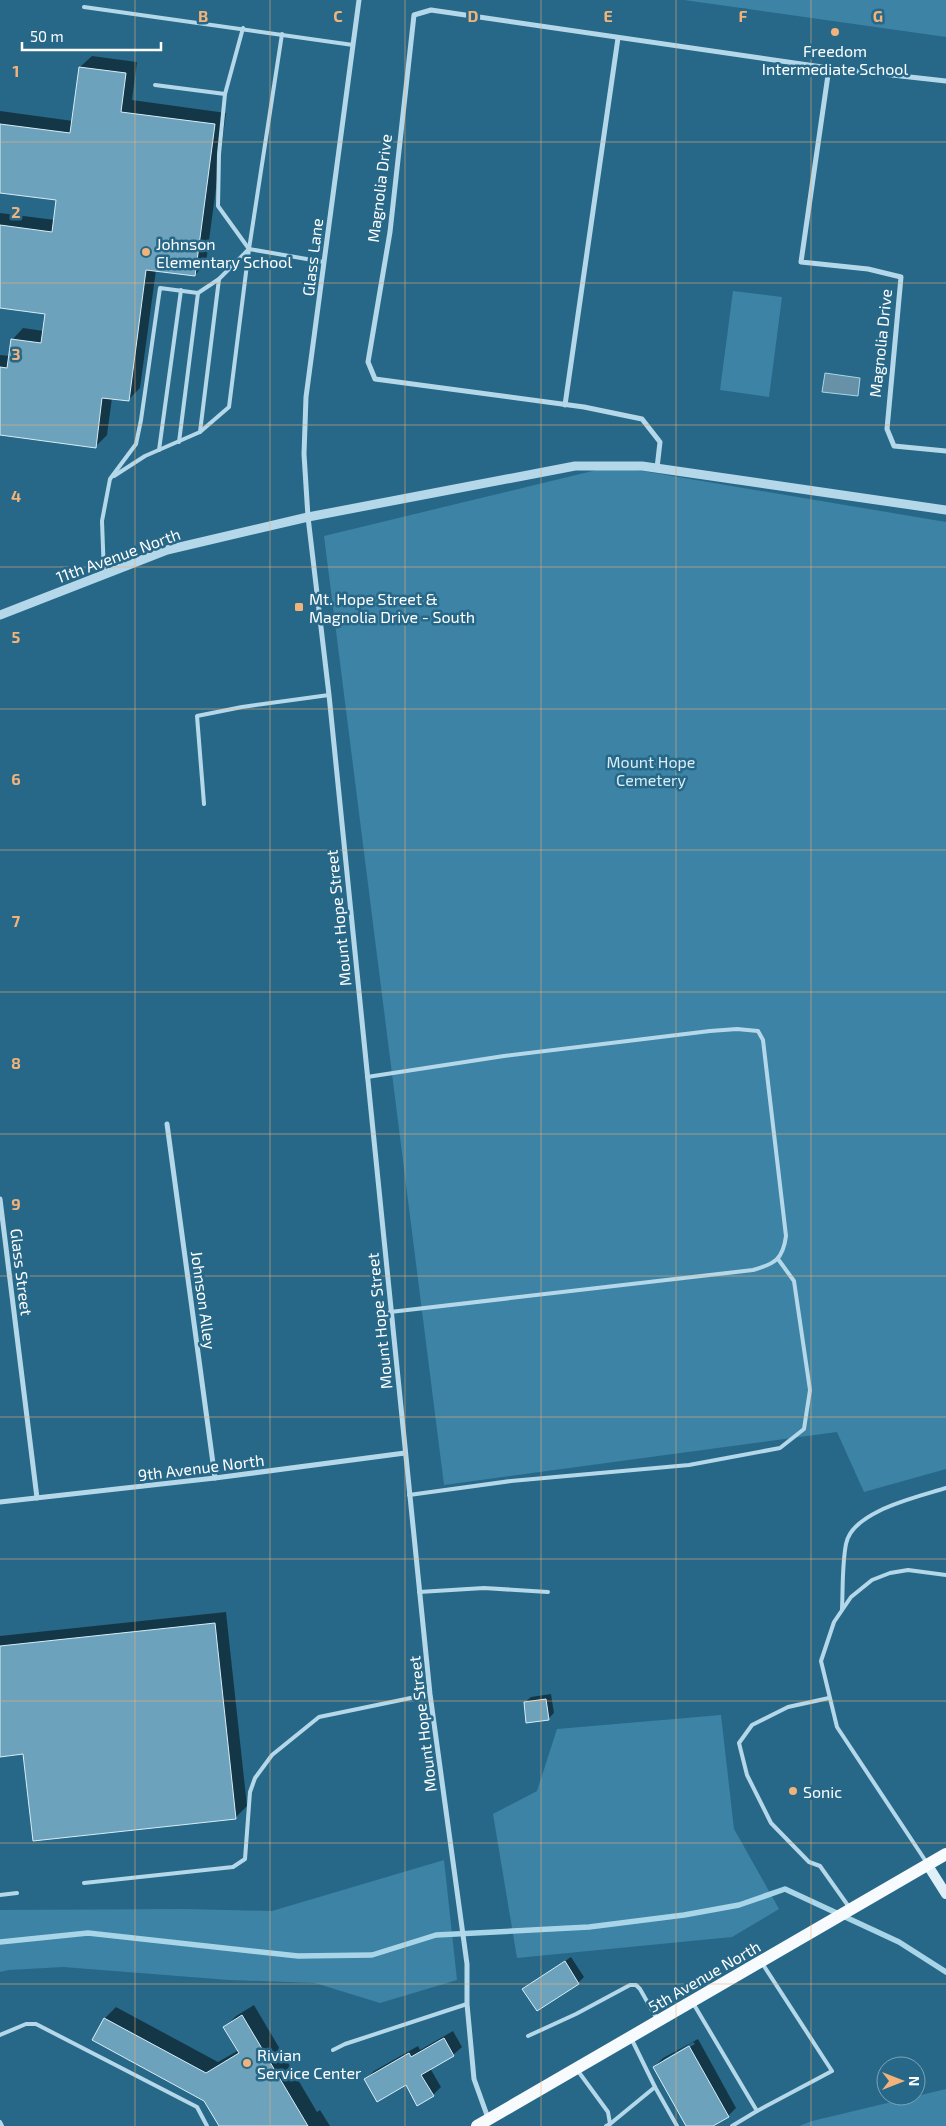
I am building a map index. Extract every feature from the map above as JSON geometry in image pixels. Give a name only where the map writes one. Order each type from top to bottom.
[{"type":"main road","name":"5th Avenue North","points":[[477,2126],[946,1854]]},
{"type":"main road","points":[[927,1864],[946,1894]]},
{"type":"street","name":"Glass Lane","points":[[308,518],[304,454],[306,397],[358,0]]},
{"type":"street","name":"Magnolia Drive","points":[[658,468],[660,442],[642,419],[565,405],[375,379],[368,362],[390,232],[414,15],[431,10],[829,68],[946,81]]},
{"type":"street","points":[[565,405],[618,38]]},
{"type":"street","name":"Magnolia Drive","points":[[829,68],[800,262],[868,269],[901,277],[887,429],[894,446],[946,451]]},
{"type":"street","points":[[308,518],[575,466],[642,466],[946,510]]},
{"type":"street","name":"11th Avenue North","points":[[0,615],[166,550],[308,518]]},
{"type":"street","name":"Mount Hope Street","points":[[308,518],[329,695],[430,1694],[467,1964],[467,2004],[474,2079],[489,2119]]},
{"type":"street","name":"Johnson Alley","points":[[168,1124],[215,1478]]},
{"type":"street","name":"Glass Street","points":[[0,1199],[37,1498]]},
{"type":"street","name":"9th Avenue North","points":[[0,1502],[215,1478],[405,1453]]},
{"type":"lane","points":[[84,7],[353,45]]},
{"type":"lane","points":[[243,28],[225,94],[219,154],[218,206],[249,249],[324,262]]},
{"type":"lane","points":[[110,479],[145,456],[200,432],[229,407],[249,249],[282,34]]},
{"type":"lane","points":[[154,85],[225,94]]},
{"type":"lane","points":[[104,575],[102,521],[110,479],[136,444],[160,288],[198,292],[219,279],[249,249]]},
{"type":"lane","points":[[200,432],[219,279]]},
{"type":"lane","points":[[159,450],[181,290]]},
{"type":"lane","points":[[179,442],[198,292]]},
{"type":"lane","points":[[204,804],[197,716],[242,707],[329,695]]},
{"type":"lane","points":[[367,1077],[504,1056],[710,1031],[736,1029],[758,1031],[763,1040],[786,1236],[784,1248],[778,1258],[770,1266],[754,1270],[390,1312]]},
{"type":"lane","points":[[409,1496],[511,1482],[688,1466],[780,1448],[804,1429],[810,1390],[794,1281],[778,1258]]},
{"type":"lane","points":[[842,1610],[846,1542],[857,1523],[870,1515],[946,1488]]},
{"type":"lane","points":[[927,1864],[837,1727],[821,1661],[834,1622],[851,1597],[872,1580],[890,1573],[908,1570],[946,1575]]},
{"type":"lane","points":[[419,1592],[484,1588],[548,1592]]},
{"type":"lane","points":[[84,1883],[233,1866],[245,1858],[250,1792],[255,1778],[272,1755],[319,1717],[430,1694]]},
{"type":"lane","points":[[829,1698],[788,1707],[752,1725],[739,1743],[747,1775],[771,1823],[809,1862],[820,1866],[851,1909]]},
{"type":"lane","points":[[0,1895],[17,1893]]},
{"type":"lane","points":[[732,2126],[832,2071],[761,1962]]},
{"type":"lane","points":[[528,2036],[576,2014],[630,1985],[636,1985],[640,1989],[658,2021]]},
{"type":"lane","points":[[692,2001],[757,2112]]},
{"type":"lane","points":[[333,2050],[345,2044],[467,2004]]},
{"type":"lane","points":[[0,2035],[26,2024],[36,2024],[197,2107],[208,2126]]},
{"type":"lane","points":[[630,2037],[655,2088],[677,2126]]},
{"type":"lane","points":[[576,2068],[608,2112],[608,2125]]},
{"type":"lane","points":[[608,2125],[655,2088]]},
{"type":"lane","points":[[0,2122],[2,2126]]},
{"type":"green space","points":[[684,0],[946,0],[946,37]]},
{"type":"green space","points":[[733,291],[782,297],[769,397],[720,390]]},
{"type":"green space","name":"Mount Hope Cemetery","points":[[613,466],[946,522],[946,1469],[864,1492],[837,1432],[444,1485],[324,536]]},
{"type":"green space","points":[[721,1715],[734,1829],[779,1909],[732,1937],[517,1958],[493,1814],[537,1791],[557,1729]]},
{"type":"green space","points":[[444,1860],[457,1980],[380,2003],[315,1983],[229,1980],[63,1967],[0,1972],[0,1910],[186,1909],[272,1911]]},
{"type":"green space","points":[[946,2089],[946,2126],[799,2126],[812,2121],[876,2106],[926,2106],[926,2094]]},
{"type":"shaded area","points":[[825,373],[860,378],[858,396],[822,392]]},
{"type":"building","points":[[79,67],[126,73],[121,112],[215,124],[195,276],[146,270],[129,401],[102,398],[96,448],[0,435],[0,367],[7,368],[11,339],[41,343],[45,314],[0,308],[0,225],[52,232],[56,200],[0,193],[0,124],[70,133]]},
{"type":"building","points":[[215,1623],[236,1819],[33,1841],[23,1754],[0,1757],[0,1646]]},
{"type":"building","points":[[546,1699],[549,1720],[526,1723],[524,1702]]},
{"type":"building","points":[[565,1961],[579,1984],[537,2011],[522,1989]]},
{"type":"building","name":"Rivian Service Center","points":[[242,2015],[308,2126],[219,2126],[204,2101],[92,2040],[104,2018],[206,2073],[239,2053],[223,2027]]},
{"type":"building","points":[[444,2038],[454,2056],[421,2075],[434,2096],[417,2106],[406,2085],[377,2102],[364,2079],[409,2053],[411,2057]]},
{"type":"building","points":[[689,2046],[729,2117],[713,2126],[686,2126],[653,2067]]},
{"type":"waterway","points":[[0,1942],[88,1933],[298,1956],[372,1955],[436,1935],[589,1927],[684,1915],[739,1905],[785,1889],[899,1942],[946,1972]]},
{"type":"place","name":"Freedom Intermediate School","points":[[835,32]]},
{"type":"place","name":"Johnson Elementary School","points":[[146,252]]},
{"type":"place","name":"Mt. Hope Street & Magnolia Drive - South","points":[[299,607]]},
{"type":"place","name":"Sonic","points":[[793,1791]]},
{"type":"place","name":"Rivian Service Center","points":[[247,2063]]}]
